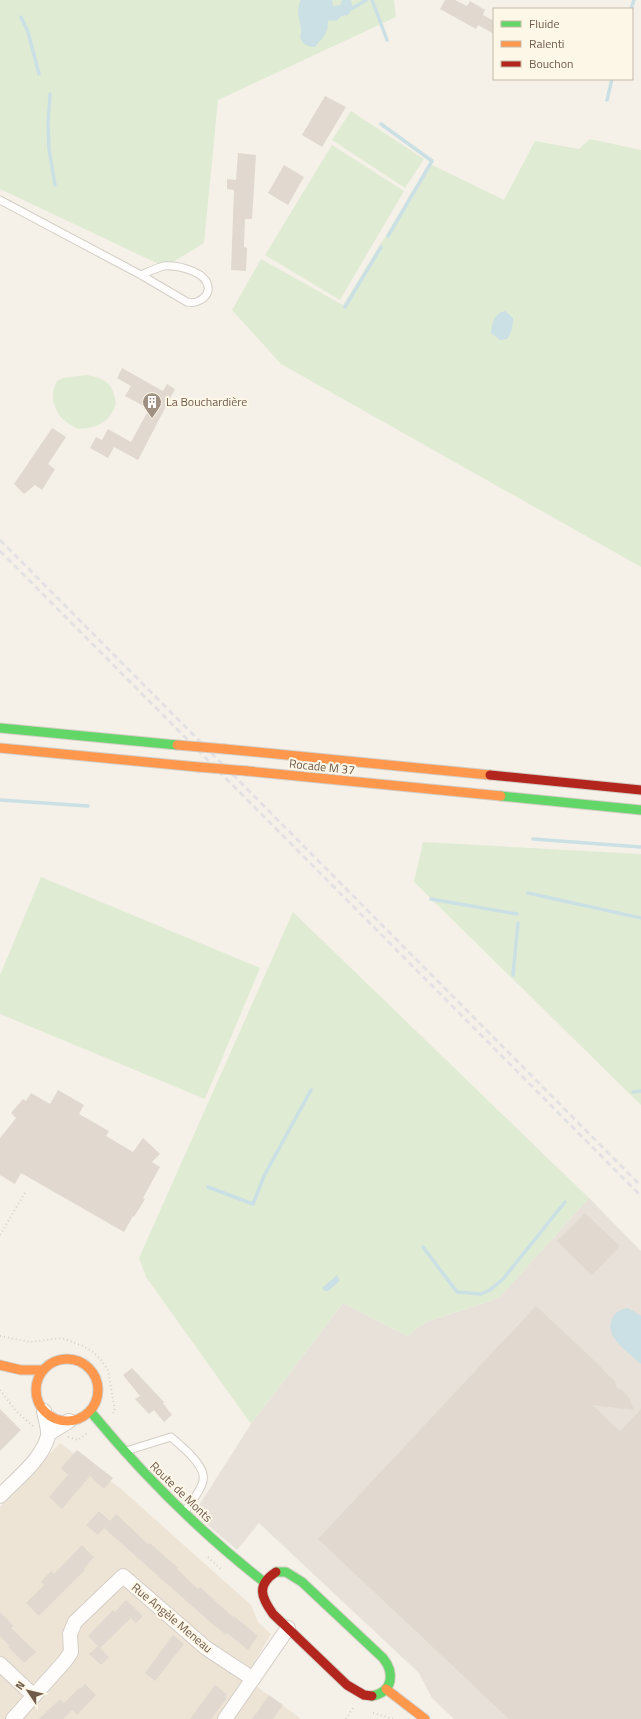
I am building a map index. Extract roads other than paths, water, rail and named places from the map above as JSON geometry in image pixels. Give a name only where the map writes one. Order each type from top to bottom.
[{"type":"main road","name":"Rocade M 37","points":[[0,728],[641,790]]},
{"type":"main road","name":"Rocade M 37","points":[[0,748],[641,810]]},
{"type":"main road","points":[[28,1389],[36,1396],[44,1411],[54,1418],[69,1421],[84,1416],[90,1411],[98,1393],[98,1383],[88,1366],[70,1358],[60,1359],[53,1361],[42,1370],[38,1378],[36,1396]]},
{"type":"main road","points":[[0,1365],[32,1372],[42,1370]]},
{"type":"main road","name":"Route de Monts","points":[[90,1411],[125,1451],[184,1512],[264,1582]]},
{"type":"main road","points":[[276,1572],[286,1572],[302,1582],[382,1656],[391,1673],[390,1682],[386,1689],[379,1695],[369,1696],[352,1688],[288,1628],[265,1604],[261,1592],[264,1582],[276,1572]]},
{"type":"main road","points":[[386,1689],[425,1719]]},
{"type":"street","points":[[0,1496],[34,1460],[44,1444],[48,1434],[44,1411]]},
{"type":"street","points":[[48,1434],[69,1421]]},
{"type":"street","name":"Rue Angèle Meneau","points":[[34,1696],[65,1661],[71,1652],[70,1634],[75,1622],[123,1576],[206,1648],[252,1679]]},
{"type":"street","points":[[225,1719],[288,1628]]},
{"type":"street","points":[[0,1664],[34,1696],[13,1719]]},
{"type":"lane","points":[[0,200],[141,275],[187,302],[194,304],[200,302],[205,297],[207,291],[207,283],[204,279],[195,272],[182,268],[165,266],[141,275]]},
{"type":"lane","points":[[125,1451],[171,1436],[198,1463],[203,1472],[203,1481],[184,1512]]},
{"type":"waterway","points":[[353,8],[366,0]]},
{"type":"waterway","points":[[372,0],[387,40]]},
{"type":"waterway","points":[[631,8],[634,0]]},
{"type":"waterway","points":[[21,17],[28,32],[39,74]]},
{"type":"waterway","points":[[607,100],[612,80]]},
{"type":"waterway","points":[[50,94],[48,124],[49,149],[55,185]]},
{"type":"waterway","points":[[381,124],[432,161],[388,236]]},
{"type":"waterway","points":[[345,307],[381,247]]},
{"type":"waterway","points":[[0,800],[88,806]]},
{"type":"waterway","points":[[533,839],[641,847]]},
{"type":"waterway","points":[[528,893],[641,918]]},
{"type":"waterway","points":[[431,899],[517,914]]},
{"type":"waterway","points":[[513,975],[518,923]]},
{"type":"waterway","points":[[208,1187],[253,1204],[264,1176],[311,1090]]},
{"type":"waterway","points":[[633,1092],[641,1091]]},
{"type":"waterway","points":[[423,1247],[457,1292],[481,1294],[490,1290],[503,1279],[565,1202]]},
{"type":"railway","points":[[0,540],[641,1186]]},
{"type":"railway","points":[[0,551],[641,1196]]},
{"type":"place","name":"La Bouchardière","points":[[152,419]]}]
